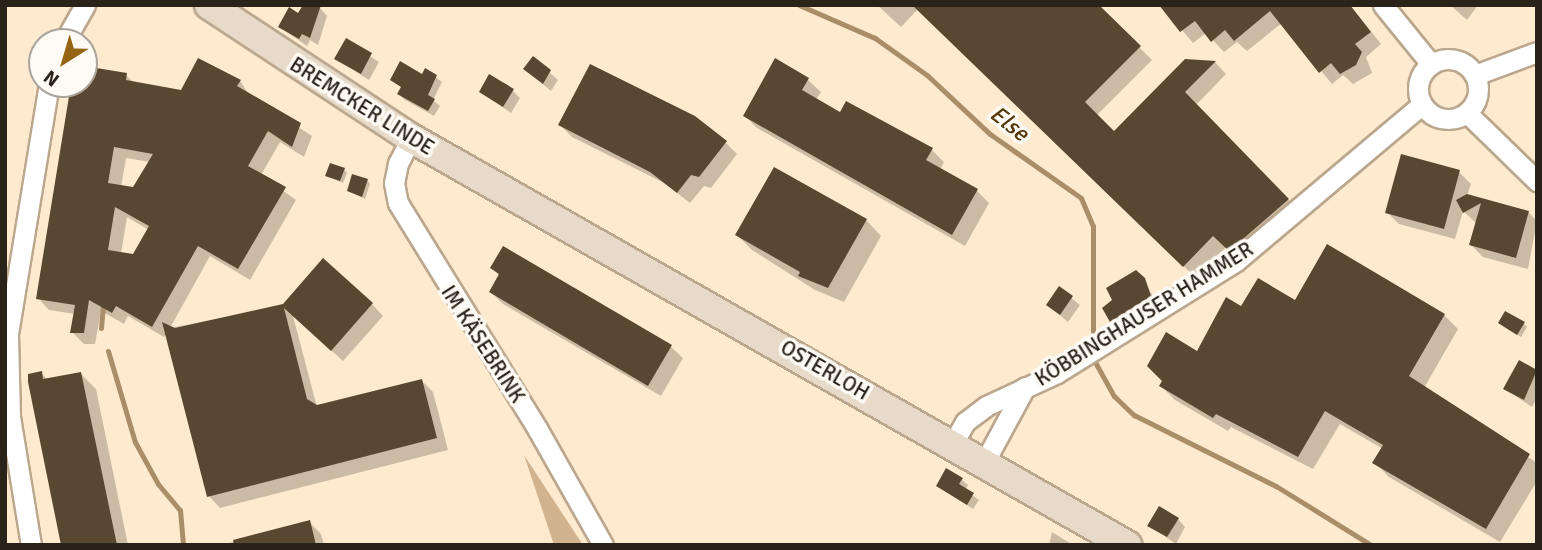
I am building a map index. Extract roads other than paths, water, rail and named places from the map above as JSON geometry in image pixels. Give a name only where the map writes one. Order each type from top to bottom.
[{"type":"main road","name":"BREMCKER LINDE","points":[[209,5],[411,138],[521,197]]},
{"type":"main road","name":"OSTERLOH","points":[[521,197],[954,443],[1127,545]]},
{"type":"street","points":[[72,28],[85,5]]},
{"type":"street","points":[[1383,5],[1431,64]]},
{"type":"street","points":[[1475,75],[1537,52]]},
{"type":"street","points":[[1460,61],[1475,75],[1478,95],[1467,113],[1442,120],[1422,105],[1418,82],[1431,64],[1460,61]]},
{"type":"street","points":[[31,545],[10,416],[8,334],[47,98]]},
{"type":"street","name":"KÖBBINGHAUSER HAMMER","points":[[954,443],[965,422],[1025,387],[1057,373],[1236,261],[1422,105]]},
{"type":"street","points":[[1467,113],[1537,181]]},
{"type":"street","name":"IM KÄSEBRINK","points":[[411,138],[398,163],[394,183],[398,203],[538,430],[603,545]]},
{"type":"street","name":"KÖBBINGHAUSER HAMMER","points":[[985,461],[1025,387]]},
{"type":"waterway","name":"Else","points":[[799,5],[875,38],[928,76],[990,134],[1081,198],[1093,226],[1093,335]]},
{"type":"waterway","points":[[101,328],[103,303]]},
{"type":"waterway","points":[[108,351],[135,442],[158,484],[180,510],[183,545]]},
{"type":"waterway","name":"Else","points":[[1095,362],[1114,396],[1134,415],[1276,486],[1371,545]]}]
